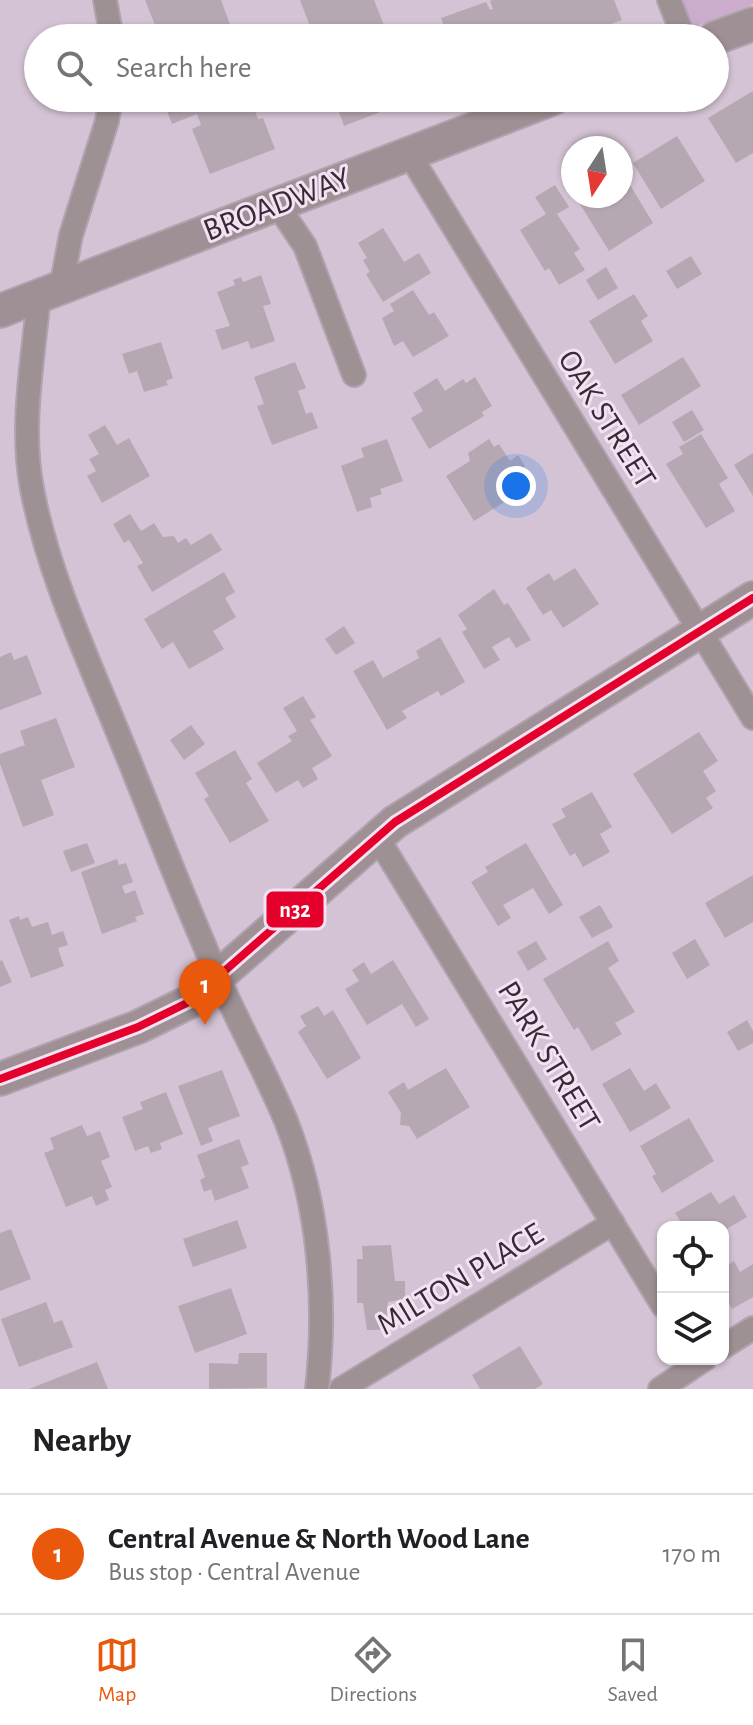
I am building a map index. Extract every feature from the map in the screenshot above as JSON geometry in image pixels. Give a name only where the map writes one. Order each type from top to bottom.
[{"type":"street","points":[[105,0],[109,24]]},
{"type":"street","points":[[669,0],[678,24]]},
{"type":"street","points":[[729,33],[753,24]]},
{"type":"street","points":[[109,112],[50,292],[27,424],[31,485],[42,535],[80,639],[218,978],[287,1123],[306,1185],[315,1232],[322,1350],[317,1389]]},
{"type":"street","name":"BROADWAY","points":[[0,311],[516,112]]},
{"type":"street","name":"OAK STREET","points":[[408,152],[753,718]]},
{"type":"street","points":[[278,206],[305,246],[354,375]]},
{"type":"street","points":[[0,1079],[138,1027],[189,1002],[327,878],[379,840],[414,809],[753,598]]},
{"type":"street","name":"PARK STREET","points":[[379,840],[657,1296]]},
{"type":"street","name":"MILTON PLACE","points":[[341,1389],[613,1223]]},
{"type":"street","points":[[729,1343],[753,1328]]},
{"type":"street","points":[[660,1389],[693,1365]]},
{"type":"shaded area","points":[[681,0],[753,0],[753,4],[702,24],[690,24]]},
{"type":"building","points":[[145,0],[221,0],[230,24],[155,24]]},
{"type":"building","points":[[300,0],[374,0],[383,24],[309,24]]},
{"type":"building","points":[[614,0],[622,20],[611,24],[443,24],[441,18],[486,2],[490,10],[493,9],[490,1]]},
{"type":"building","points":[[753,91],[753,153],[736,163],[708,118],[718,112],[729,112],[729,105]]},
{"type":"building","points":[[167,112],[255,112],[258,119],[263,118],[275,149],[210,174],[192,129],[201,125],[197,114],[172,124]]},
{"type":"building","points":[[339,112],[380,112],[344,126]]},
{"type":"building","points":[[677,136],[705,181],[661,209],[633,163]]},
{"type":"building","points":[[555,185],[561,194],[561,208],[567,208],[557,214],[580,249],[574,253],[585,270],[559,285],[549,268],[545,271],[520,230],[546,214],[535,197]]},
{"type":"building","points":[[633,190],[653,223],[609,251],[582,208],[633,208]]},
{"type":"building","points":[[383,228],[404,262],[419,253],[431,273],[383,302],[366,274],[370,272],[363,260],[367,258],[358,243]]},
{"type":"building","points":[[691,256],[702,274],[677,289],[666,271]]},
{"type":"building","points":[[606,267],[618,288],[598,300],[586,280]]},
{"type":"building","points":[[261,275],[271,304],[263,306],[275,341],[251,349],[248,341],[222,350],[215,330],[230,326],[217,292],[235,285],[233,280],[241,277],[243,282]]},
{"type":"building","points":[[413,290],[429,315],[434,312],[449,336],[413,357],[403,341],[394,346],[382,318],[394,311],[390,304]]},
{"type":"building","points":[[634,294],[648,316],[641,321],[653,341],[615,364],[589,321]]},
{"type":"building","points":[[161,342],[173,378],[166,381],[168,385],[144,392],[137,371],[129,374],[122,354]]},
{"type":"building","points":[[683,357],[701,386],[639,425],[621,395]]},
{"type":"building","points":[[295,362],[306,388],[298,391],[306,414],[312,412],[318,428],[272,445],[257,406],[264,404],[254,377]]},
{"type":"building","points":[[475,377],[492,406],[482,412],[484,416],[429,449],[411,418],[423,411],[413,393],[437,378],[445,391],[463,379],[466,383]]},
{"type":"building","points":[[692,410],[704,430],[684,442],[672,422]]},
{"type":"building","points":[[105,425],[117,445],[129,438],[150,476],[102,503],[87,476],[96,471],[89,459],[99,454],[88,435]]},
{"type":"building","points":[[701,434],[728,478],[719,484],[735,511],[706,528],[666,464],[683,454],[679,447]]},
{"type":"building","points":[[387,439],[403,481],[380,489],[382,494],[370,498],[372,507],[357,512],[341,466],[364,457],[361,448]]},
{"type":"building","points":[[489,439],[494,447],[499,444],[510,461],[518,455],[525,466],[517,472],[527,488],[474,521],[446,476],[470,461],[468,453]]},
{"type":"building","points":[[753,453],[753,496],[734,465]]},
{"type":"building","points":[[130,514],[141,531],[154,523],[163,537],[174,536],[178,543],[186,538],[191,545],[211,533],[222,550],[152,592],[137,566],[143,563],[129,540],[124,543],[113,524]]},
{"type":"building","points":[[575,568],[599,604],[563,628],[551,610],[543,615],[526,588],[549,573],[554,581]]},
{"type":"building","points":[[224,572],[235,592],[225,598],[236,617],[213,631],[224,649],[189,669],[173,642],[162,649],[144,619]]},
{"type":"building","points":[[494,589],[504,605],[508,603],[531,640],[516,648],[509,637],[492,647],[500,660],[484,669],[462,632],[467,629],[458,615]]},
{"type":"building","points":[[344,626],[355,643],[336,655],[325,639]]},
{"type":"building","points":[[440,637],[465,682],[441,696],[438,691],[402,711],[407,718],[387,730],[353,671],[373,660],[383,678],[419,658],[416,651]]},
{"type":"building","points":[[11,652],[14,660],[27,655],[42,694],[0,710],[0,657]]},
{"type":"building","points":[[303,696],[316,717],[310,720],[332,756],[312,768],[318,779],[303,788],[298,780],[276,793],[257,763],[292,741],[288,736],[297,731],[283,708]]},
{"type":"building","points":[[56,718],[75,767],[41,780],[54,815],[23,827],[0,764],[0,754],[25,745],[20,731]]},
{"type":"building","points":[[191,725],[205,744],[184,760],[170,740]]},
{"type":"building","points":[[699,732],[718,761],[703,771],[716,791],[706,798],[713,808],[672,834],[633,774]]},
{"type":"building","points":[[235,750],[252,779],[246,783],[269,821],[230,843],[204,799],[209,796],[195,773]]},
{"type":"building","points":[[592,792],[612,827],[600,834],[610,852],[583,867],[575,853],[570,856],[552,824],[566,817],[561,809]]},
{"type":"building","points":[[87,843],[95,863],[71,872],[63,851]]},
{"type":"building","points":[[526,843],[563,905],[549,914],[533,888],[503,905],[511,918],[498,926],[471,882],[488,872],[485,867]]},
{"type":"building","points":[[117,859],[119,865],[126,863],[133,882],[122,886],[125,894],[135,890],[144,914],[135,917],[137,921],[102,934],[81,872]]},
{"type":"building","points":[[753,875],[753,922],[725,938],[705,903]]},
{"type":"building","points":[[600,905],[613,927],[592,938],[579,917]]},
{"type":"building","points":[[19,916],[20,920],[28,917],[32,927],[48,922],[52,935],[63,931],[68,945],[58,948],[64,966],[31,978],[9,920]]},
{"type":"building","points":[[695,939],[710,965],[687,979],[672,953]]},
{"type":"building","points":[[536,941],[547,959],[528,971],[517,952]]},
{"type":"building","points":[[608,941],[619,961],[608,968],[635,1012],[615,1023],[622,1034],[592,1051],[578,1027],[574,1030],[543,979]]},
{"type":"building","points":[[393,960],[429,1019],[416,1027],[402,1004],[367,1025],[345,989],[359,981],[352,970],[364,962],[371,974]]},
{"type":"building","points":[[0,961],[12,982],[0,987]]},
{"type":"building","points":[[318,1006],[324,1016],[333,1010],[361,1058],[327,1079],[298,1032],[306,1026],[300,1016]]},
{"type":"building","points":[[747,1020],[753,1031],[753,1043],[738,1051],[727,1032]]},
{"type":"building","points":[[446,1068],[470,1107],[417,1139],[409,1126],[400,1125],[401,1113],[388,1092],[404,1082],[408,1090]]},
{"type":"building","points":[[630,1068],[644,1091],[656,1083],[671,1108],[630,1132],[602,1084]]},
{"type":"building","points":[[222,1070],[240,1116],[208,1128],[213,1141],[201,1146],[178,1086]]},
{"type":"building","points":[[166,1092],[183,1134],[160,1143],[162,1149],[151,1153],[148,1146],[135,1151],[122,1117],[143,1109],[140,1102]]},
{"type":"building","points":[[689,1118],[714,1161],[662,1193],[652,1176],[656,1174],[640,1146]]},
{"type":"building","points":[[82,1125],[87,1136],[100,1131],[110,1157],[101,1161],[112,1187],[105,1190],[109,1200],[96,1206],[92,1196],[66,1207],[44,1153],[54,1149],[50,1138]]},
{"type":"building","points":[[239,1139],[249,1164],[241,1167],[249,1188],[215,1201],[211,1189],[204,1192],[200,1180],[205,1177],[197,1155]]},
{"type":"building","points":[[711,1192],[719,1204],[734,1195],[747,1217],[729,1228],[729,1221],[680,1221],[675,1213]]},
{"type":"building","points":[[237,1220],[247,1248],[193,1267],[183,1239]]},
{"type":"building","points":[[11,1229],[31,1279],[0,1291],[0,1233]]},
{"type":"building","points":[[391,1245],[395,1281],[405,1281],[405,1299],[388,1302],[385,1330],[367,1330],[363,1303],[357,1303],[357,1259],[363,1259],[362,1246]]},
{"type":"building","points":[[734,1261],[740,1272],[753,1264],[753,1297],[732,1309],[729,1304],[729,1264]]},
{"type":"building","points":[[231,1288],[247,1334],[195,1353],[178,1306]]},
{"type":"building","points":[[46,1302],[54,1323],[62,1320],[73,1347],[19,1367],[1,1319]]},
{"type":"building","points":[[520,1346],[543,1384],[535,1389],[480,1389],[472,1375]]},
{"type":"building","points":[[239,1353],[267,1353],[267,1388],[209,1389],[209,1363],[238,1364]]},
{"type":"building","points":[[97,1362],[108,1389],[29,1389]]},
{"type":"transit line","name":"n32","points":[[0,1079],[138,1027],[189,1002],[395,822],[753,598]]},
{"type":"place","name":"Central Avenue & North Wood Lane","points":[[205,1025]]}]
